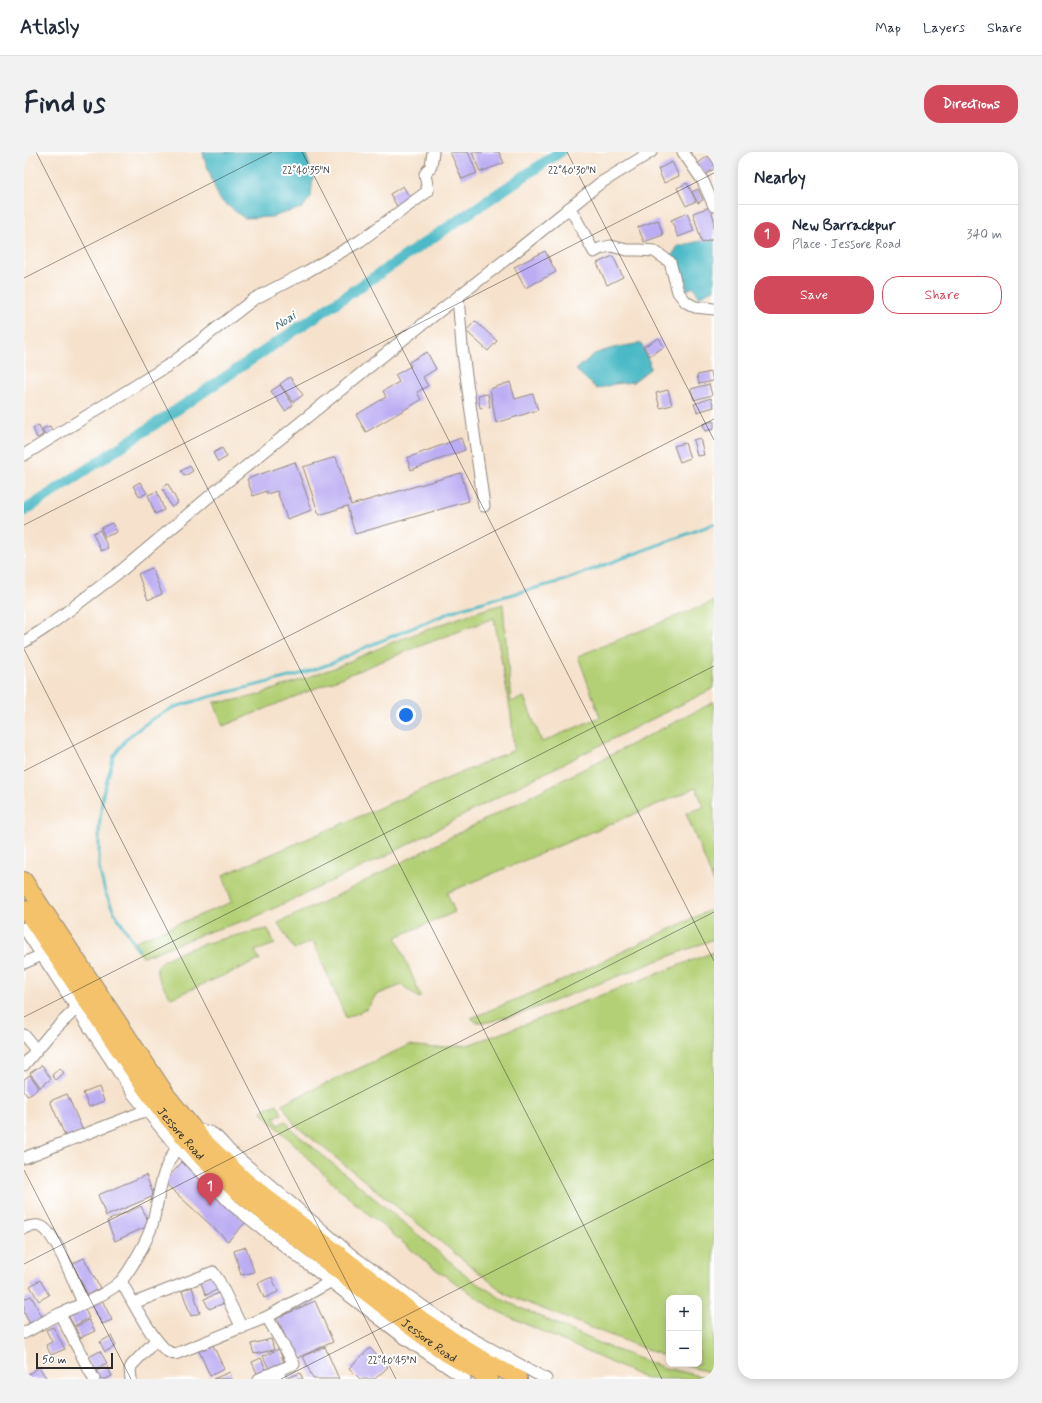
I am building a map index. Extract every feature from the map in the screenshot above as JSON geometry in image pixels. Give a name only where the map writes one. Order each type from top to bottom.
[{"type":"highway","points":[[24,880],[167,1095],[195,1130],[224,1161],[246,1181],[424,1321],[472,1353],[519,1379]]},
{"type":"highway","name":"Jessore Road","points":[[24,908],[81,1004],[139,1081],[152,1108],[235,1190],[447,1354],[490,1379]]},
{"type":"street","points":[[24,455],[172,362],[254,299],[360,242],[428,192],[425,174],[431,166],[433,152]]},
{"type":"street","points":[[24,642],[122,570],[223,485],[599,184],[651,152]]},
{"type":"street","points":[[683,152],[703,181],[714,206]]},
{"type":"street","points":[[569,208],[594,252],[601,248],[611,246],[628,250],[654,251],[670,262],[678,292],[686,302],[695,308],[714,309]]},
{"type":"street","points":[[458,297],[462,346],[484,506]]},
{"type":"street","points":[[24,928],[42,955],[81,1004],[50,1034],[24,1065]]},
{"type":"street","points":[[24,963],[42,955]]},
{"type":"street","points":[[24,1035],[36,1050]]},
{"type":"street","points":[[24,1158],[152,1108],[177,1148],[232,1205],[403,1337],[465,1379]]},
{"type":"street","points":[[195,1130],[207,1130],[217,1136],[229,1150],[353,1256],[456,1330],[546,1379]]},
{"type":"street","points":[[24,1333],[107,1291],[120,1281],[150,1233],[162,1178],[172,1154],[177,1148]]},
{"type":"street","points":[[24,1228],[35,1225],[42,1226],[48,1231],[57,1246],[83,1303]]},
{"type":"street","points":[[134,1303],[213,1272],[242,1328]]},
{"type":"street","points":[[120,1281],[156,1340],[164,1349],[173,1354],[268,1317],[330,1282]]},
{"type":"street","points":[[60,1314],[94,1379]]},
{"type":"street","points":[[259,1379],[279,1375],[294,1364],[268,1317]]},
{"type":"street","points":[[131,1379],[130,1369],[132,1365],[156,1340]]},
{"type":"green space","points":[[714,601],[714,688],[515,788],[388,855],[253,918],[211,931],[143,957],[131,943],[232,902],[223,875],[514,750],[511,714],[494,618],[402,653],[223,726],[214,702],[231,701],[255,696],[334,668],[393,642],[470,614],[503,604],[511,702],[524,697],[542,742],[600,717],[578,656]]},
{"type":"green space","points":[[714,702],[714,883],[686,813],[704,807],[696,788],[447,893],[455,912],[396,937],[421,997],[419,998],[402,985],[376,995],[367,1009],[346,1018],[313,941],[294,949],[278,923],[338,895]]},
{"type":"green space","points":[[714,908],[714,939],[523,1013],[488,1022],[476,1022],[471,1018],[563,980]]},
{"type":"green space","points":[[268,929],[275,944],[255,951],[260,960],[171,998],[159,980],[157,968],[162,962],[174,955],[226,938]]},
{"type":"green space","points":[[714,952],[714,1373],[692,1367],[702,1367],[702,1295],[666,1295],[666,1357],[507,1295],[295,1125],[282,1104],[409,1045],[435,1048],[467,1045]]},
{"type":"green space","points":[[277,1104],[282,1114],[274,1117],[278,1125],[286,1121],[291,1129],[471,1279],[505,1301],[613,1349],[665,1368],[714,1379],[647,1379],[497,1311],[431,1266],[342,1192],[262,1113],[264,1109]]},
{"type":"water","points":[[203,152],[305,152],[313,176],[311,197],[302,208],[271,217],[244,218],[219,199]]},
{"type":"water","points":[[714,238],[714,289],[699,297],[694,287],[686,290],[686,279],[682,275],[675,275],[678,266],[674,258],[670,259],[678,246]]},
{"type":"water","points":[[641,343],[649,361],[650,369],[633,382],[614,384],[597,389],[576,370],[594,354],[613,348]]},
{"type":"building","points":[[450,152],[468,152],[477,173],[462,179]]},
{"type":"building","points":[[472,152],[499,152],[504,163],[480,172]]},
{"type":"building","points":[[708,156],[714,164],[714,169],[705,175],[697,164]]},
{"type":"building","points":[[672,162],[679,176],[664,183],[658,169]]},
{"type":"building","points":[[687,183],[696,201],[686,206],[677,188]]},
{"type":"building","points":[[403,186],[411,200],[398,208],[390,194]]},
{"type":"building","points":[[698,189],[703,200],[698,203],[692,192]]},
{"type":"building","points":[[710,207],[714,219],[714,239],[702,243],[693,213]]},
{"type":"building","points":[[687,213],[694,231],[678,237],[671,220]]},
{"type":"building","points":[[658,220],[663,235],[644,242],[638,227]]},
{"type":"building","points":[[545,251],[556,272],[525,288],[514,267]]},
{"type":"building","points":[[613,256],[623,277],[607,285],[597,263]]},
{"type":"building","points":[[475,321],[497,341],[488,351],[466,331]]},
{"type":"building","points":[[659,338],[664,347],[649,356],[643,347]]},
{"type":"building","points":[[427,352],[436,369],[423,377],[428,386],[417,392],[421,400],[366,432],[356,415],[386,397],[383,391],[399,382],[395,375],[411,366],[409,362]]},
{"type":"building","points":[[711,372],[713,381],[699,384],[697,375]]},
{"type":"building","points":[[290,377],[303,395],[293,402],[280,384]]},
{"type":"building","points":[[510,382],[515,399],[533,394],[538,410],[496,423],[490,389]]},
{"type":"building","points":[[709,384],[712,395],[694,400],[691,389]]},
{"type":"building","points":[[280,385],[293,405],[285,411],[271,391]]},
{"type":"building","points":[[668,390],[672,405],[660,408],[656,393]]},
{"type":"building","points":[[488,394],[490,407],[480,408],[478,395]]},
{"type":"building","points":[[711,398],[714,407],[697,412],[694,404]]},
{"type":"building","points":[[714,421],[714,429],[705,431],[703,424]]},
{"type":"building","points":[[39,425],[43,435],[37,438],[33,428]]},
{"type":"building","points":[[50,426],[54,435],[46,438],[42,429]]},
{"type":"building","points":[[461,438],[465,450],[411,470],[407,458]]},
{"type":"building","points":[[700,438],[704,455],[697,456],[693,440]]},
{"type":"building","points":[[685,443],[690,458],[680,462],[674,446]]},
{"type":"building","points":[[222,448],[227,457],[218,462],[213,453]]},
{"type":"building","points":[[336,457],[351,505],[461,473],[469,501],[355,534],[347,506],[319,515],[303,467]]},
{"type":"building","points":[[295,462],[312,510],[287,519],[277,491],[267,494],[266,491],[253,496],[247,479]]},
{"type":"building","points":[[190,466],[193,471],[185,476],[181,471]]},
{"type":"building","points":[[140,482],[147,493],[140,497],[133,486]]},
{"type":"building","points":[[168,484],[178,503],[171,507],[162,487]]},
{"type":"building","points":[[157,491],[164,510],[155,514],[148,495]]},
{"type":"building","points":[[112,523],[117,532],[105,537],[101,528]]},
{"type":"building","points":[[100,530],[108,548],[101,551],[93,533]]},
{"type":"building","points":[[152,568],[162,594],[148,600],[138,574]]},
{"type":"building","points":[[42,1065],[51,1079],[40,1087],[30,1073]]},
{"type":"building","points":[[60,1068],[64,1073],[56,1080],[52,1075]]},
{"type":"building","points":[[30,1075],[39,1088],[27,1096],[24,1091],[24,1079]]},
{"type":"building","points":[[99,1087],[104,1101],[89,1107],[83,1093]]},
{"type":"building","points":[[67,1094],[83,1131],[66,1138],[50,1101]]},
{"type":"building","points":[[183,1161],[246,1222],[228,1241],[164,1182]]},
{"type":"building","points":[[146,1175],[154,1196],[106,1216],[98,1195]]},
{"type":"building","points":[[141,1206],[150,1225],[115,1241],[107,1221]]},
{"type":"building","points":[[246,1247],[254,1272],[241,1275],[234,1251]]},
{"type":"building","points":[[84,1258],[100,1288],[88,1295],[72,1264]]},
{"type":"building","points":[[214,1274],[221,1288],[206,1295],[200,1281]]},
{"type":"building","points":[[272,1277],[278,1292],[264,1298],[258,1283]]},
{"type":"building","points":[[40,1280],[49,1295],[39,1301],[30,1286]]},
{"type":"building","points":[[192,1287],[200,1313],[191,1316],[182,1291]]},
{"type":"building","points":[[222,1292],[227,1302],[209,1309],[204,1299]]},
{"type":"building","points":[[31,1296],[44,1320],[31,1326],[24,1312],[24,1299]]},
{"type":"building","points":[[101,1298],[112,1320],[102,1324],[91,1303]]},
{"type":"building","points":[[315,1301],[333,1342],[295,1359],[277,1318]]},
{"type":"building","points":[[84,1307],[89,1318],[74,1326],[68,1315]]},
{"type":"building","points":[[89,1320],[95,1331],[80,1338],[75,1327]]},
{"type":"building","points":[[53,1327],[65,1349],[51,1355],[46,1345],[52,1342],[46,1330]]},
{"type":"building","points":[[111,1336],[116,1346],[105,1352],[100,1342]]},
{"type":"building","points":[[271,1339],[274,1350],[254,1354],[251,1344]]},
{"type":"building","points":[[213,1345],[224,1369],[210,1376],[199,1351]]},
{"type":"building","points":[[325,1347],[339,1379],[313,1379],[303,1356]]},
{"type":"building","points":[[370,1348],[388,1367],[375,1379],[360,1379],[349,1368]]},
{"type":"building","points":[[279,1349],[285,1365],[270,1371],[263,1356]]},
{"type":"building","points":[[100,1351],[107,1363],[93,1370],[87,1358]]},
{"type":"building","points":[[261,1358],[267,1372],[258,1376],[252,1362]]},
{"type":"building","points":[[107,1366],[112,1376],[106,1379],[97,1379],[94,1372]]},
{"type":"building","points":[[39,1367],[47,1379],[24,1379],[24,1377]]},
{"type":"building","points":[[230,1372],[232,1379],[213,1379]]},
{"type":"building","points":[[300,1373],[303,1379],[288,1379],[288,1378]]},
{"type":"waterway","name":"Noai","points":[[24,511],[560,152]]},
{"type":"waterway","points":[[139,950],[114,912],[105,892],[99,868],[99,828],[103,794],[114,756],[127,738],[152,719],[175,707],[297,675],[330,664],[366,647],[461,608],[562,581],[714,524]]},
{"type":"place","name":"New Barrackpur","points":[[210,1206]]}]
